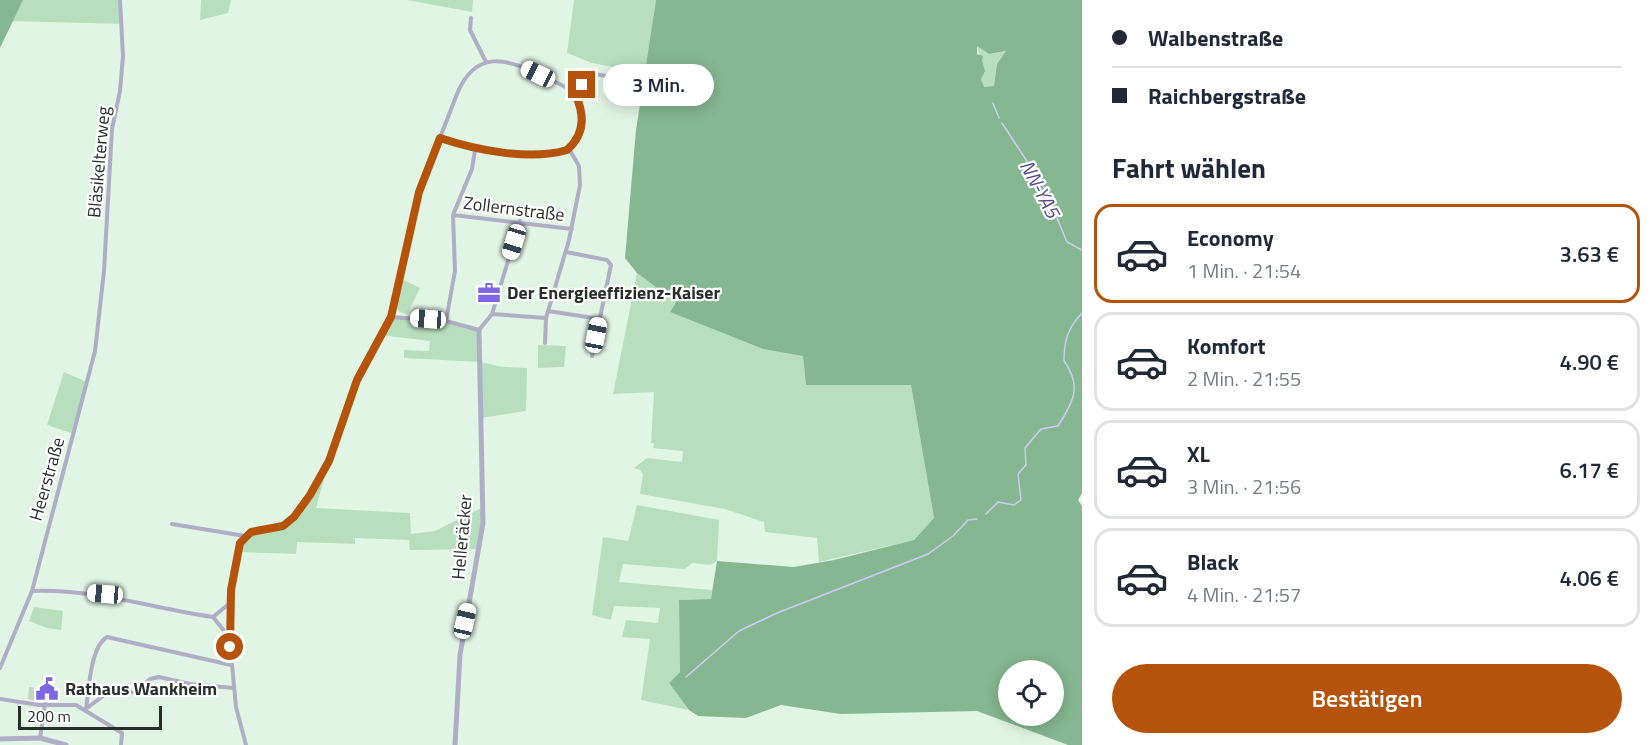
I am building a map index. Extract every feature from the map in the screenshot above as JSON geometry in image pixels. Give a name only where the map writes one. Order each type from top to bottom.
[{"type":"street","name":"Bläsikelterweg","points":[[102,292],[112,129],[120,91],[123,56],[120,0]]},
{"type":"street","points":[[471,18],[470,30],[486,63]]},
{"type":"street","points":[[246,745],[236,707],[230,637],[230,603],[240,543],[251,532],[283,526],[294,517],[310,495],[329,461],[357,380],[391,317],[419,192],[440,138],[464,79],[486,63],[501,60],[515,63],[567,88],[576,96],[583,115],[583,124],[569,149],[556,153],[475,150],[440,138]]},
{"type":"street","points":[[576,96],[588,73],[612,77]]},
{"type":"street","points":[[545,343],[546,318],[572,229],[580,176],[577,161],[569,149]]},
{"type":"street","points":[[447,321],[455,271],[453,215],[471,169],[475,150]]},
{"type":"street","name":"Zollernstraße","points":[[453,215],[520,221],[572,229]]},
{"type":"street","points":[[391,317],[447,321],[479,330],[492,314],[520,221]]},
{"type":"street","points":[[566,252],[609,262],[592,356]]},
{"type":"street","name":"Heerstraße","points":[[0,668],[32,591],[93,360],[102,292]]},
{"type":"street","points":[[548,310],[600,319]]},
{"type":"street","points":[[492,314],[546,318]]},
{"type":"street","name":"Helleräcker","points":[[455,745],[460,655],[483,523],[479,330]]},
{"type":"street","points":[[172,524],[245,536]]},
{"type":"street","points":[[32,591],[105,594],[162,610],[213,617],[230,637]]},
{"type":"street","points":[[213,617],[230,603]]},
{"type":"street","points":[[87,709],[93,660],[103,639],[107,637],[231,665]]},
{"type":"street","points":[[87,709],[107,693],[136,692],[150,679],[159,677],[190,684],[234,688]]},
{"type":"street","points":[[0,699],[45,704],[67,703],[87,709],[122,733],[121,745]]},
{"type":"street","points":[[40,738],[45,704]]},
{"type":"street","points":[[0,739],[40,738],[66,745]]},
{"type":"green space","points":[[0,0],[23,0],[0,48]]},
{"type":"green space","points":[[23,0],[120,0],[122,24],[11,21]]},
{"type":"green space","points":[[201,0],[231,0],[228,13],[200,20]]},
{"type":"green space","points":[[407,0],[473,0],[472,12]]},
{"type":"green space","points":[[574,0],[656,0],[645,73],[592,63],[567,53]]},
{"type":"green space","points":[[656,0],[1082,0],[1082,493],[1078,500],[1082,506],[1082,745],[1068,745],[1017,726],[1064,726],[1064,660],[998,660],[998,719],[977,711],[841,714],[781,705],[746,718],[698,716],[689,710],[669,683],[680,672],[679,600],[711,599],[717,561],[794,567],[834,560],[914,540],[934,518],[911,385],[806,385],[803,356],[763,349],[670,312],[676,302],[637,273],[625,258],[636,130]],"holes":[[[977,46],[989,54],[1006,51],[997,64],[994,86],[984,87],[981,79],[985,71],[983,56],[977,54]]]},
{"type":"green space","points":[[977,46],[989,54],[1007,51],[997,64],[995,86],[984,88],[981,79],[984,71]]},
{"type":"green space","points":[[637,273],[676,302],[670,312],[763,349],[803,355],[806,385],[911,385],[934,518],[914,540],[819,562],[817,538],[765,532],[764,522],[725,509],[640,494],[643,474],[634,468],[647,458],[682,462],[683,451],[653,448],[654,443],[651,443],[654,392],[613,394]]},
{"type":"green space","points":[[402,279],[420,288],[407,314],[400,312],[396,306]]},
{"type":"green space","points":[[391,317],[446,321],[479,330],[480,362],[404,358],[404,350],[429,351],[430,341],[381,335]]},
{"type":"green space","points":[[538,345],[566,346],[564,367],[538,368]]},
{"type":"green space","points":[[480,362],[503,367],[527,368],[526,411],[481,418]]},
{"type":"green space","points":[[64,372],[87,382],[74,434],[47,425]]},
{"type":"green space","points":[[329,461],[316,508],[410,513],[411,534],[435,531],[483,507],[480,549],[410,550],[409,540],[355,538],[355,544],[297,542],[296,554],[239,552],[242,543],[251,533],[276,529],[296,514],[309,497]]},
{"type":"green space","points":[[637,505],[719,520],[717,561],[710,565],[692,563],[685,569],[623,564],[619,582],[712,590],[711,599],[679,600],[680,672],[669,683],[689,710],[641,700],[650,639],[622,637],[626,620],[658,623],[660,608],[614,606],[611,620],[592,615],[603,537],[628,541]]},
{"type":"green space","points":[[34,607],[63,611],[61,630],[47,628],[29,621]]},
{"type":"building","points":[[45,682],[53,684],[50,697],[39,694],[37,701],[28,699],[29,687],[43,689]]},
{"type":"waterway","points":[[993,103],[999,118]]},
{"type":"waterway","name":"NN-YA5","points":[[1002,123],[1045,189],[1067,242],[1082,250]]},
{"type":"waterway","points":[[986,514],[998,502],[1014,505],[1021,500],[1018,474],[1026,465],[1025,448],[1041,429],[1058,426],[1072,401],[1073,378],[1064,361],[1065,347],[1070,329],[1082,313]]},
{"type":"waterway","points":[[686,677],[739,631],[777,613],[928,554],[953,536],[968,520],[977,519]]},
{"type":"place","name":"Der Energieeffizienz-Kaiser","points":[[489,293]]},
{"type":"place","name":"Rathaus Wankheim","points":[[47,689]]},
{"type":"route","points":[[230,647],[231,590],[240,543],[251,532],[283,526],[294,517],[310,495],[329,461],[357,380],[391,317],[390,309],[419,192],[440,138],[475,150],[542,154],[567,150],[576,139],[583,124],[583,115],[576,96],[582,85]]}]
